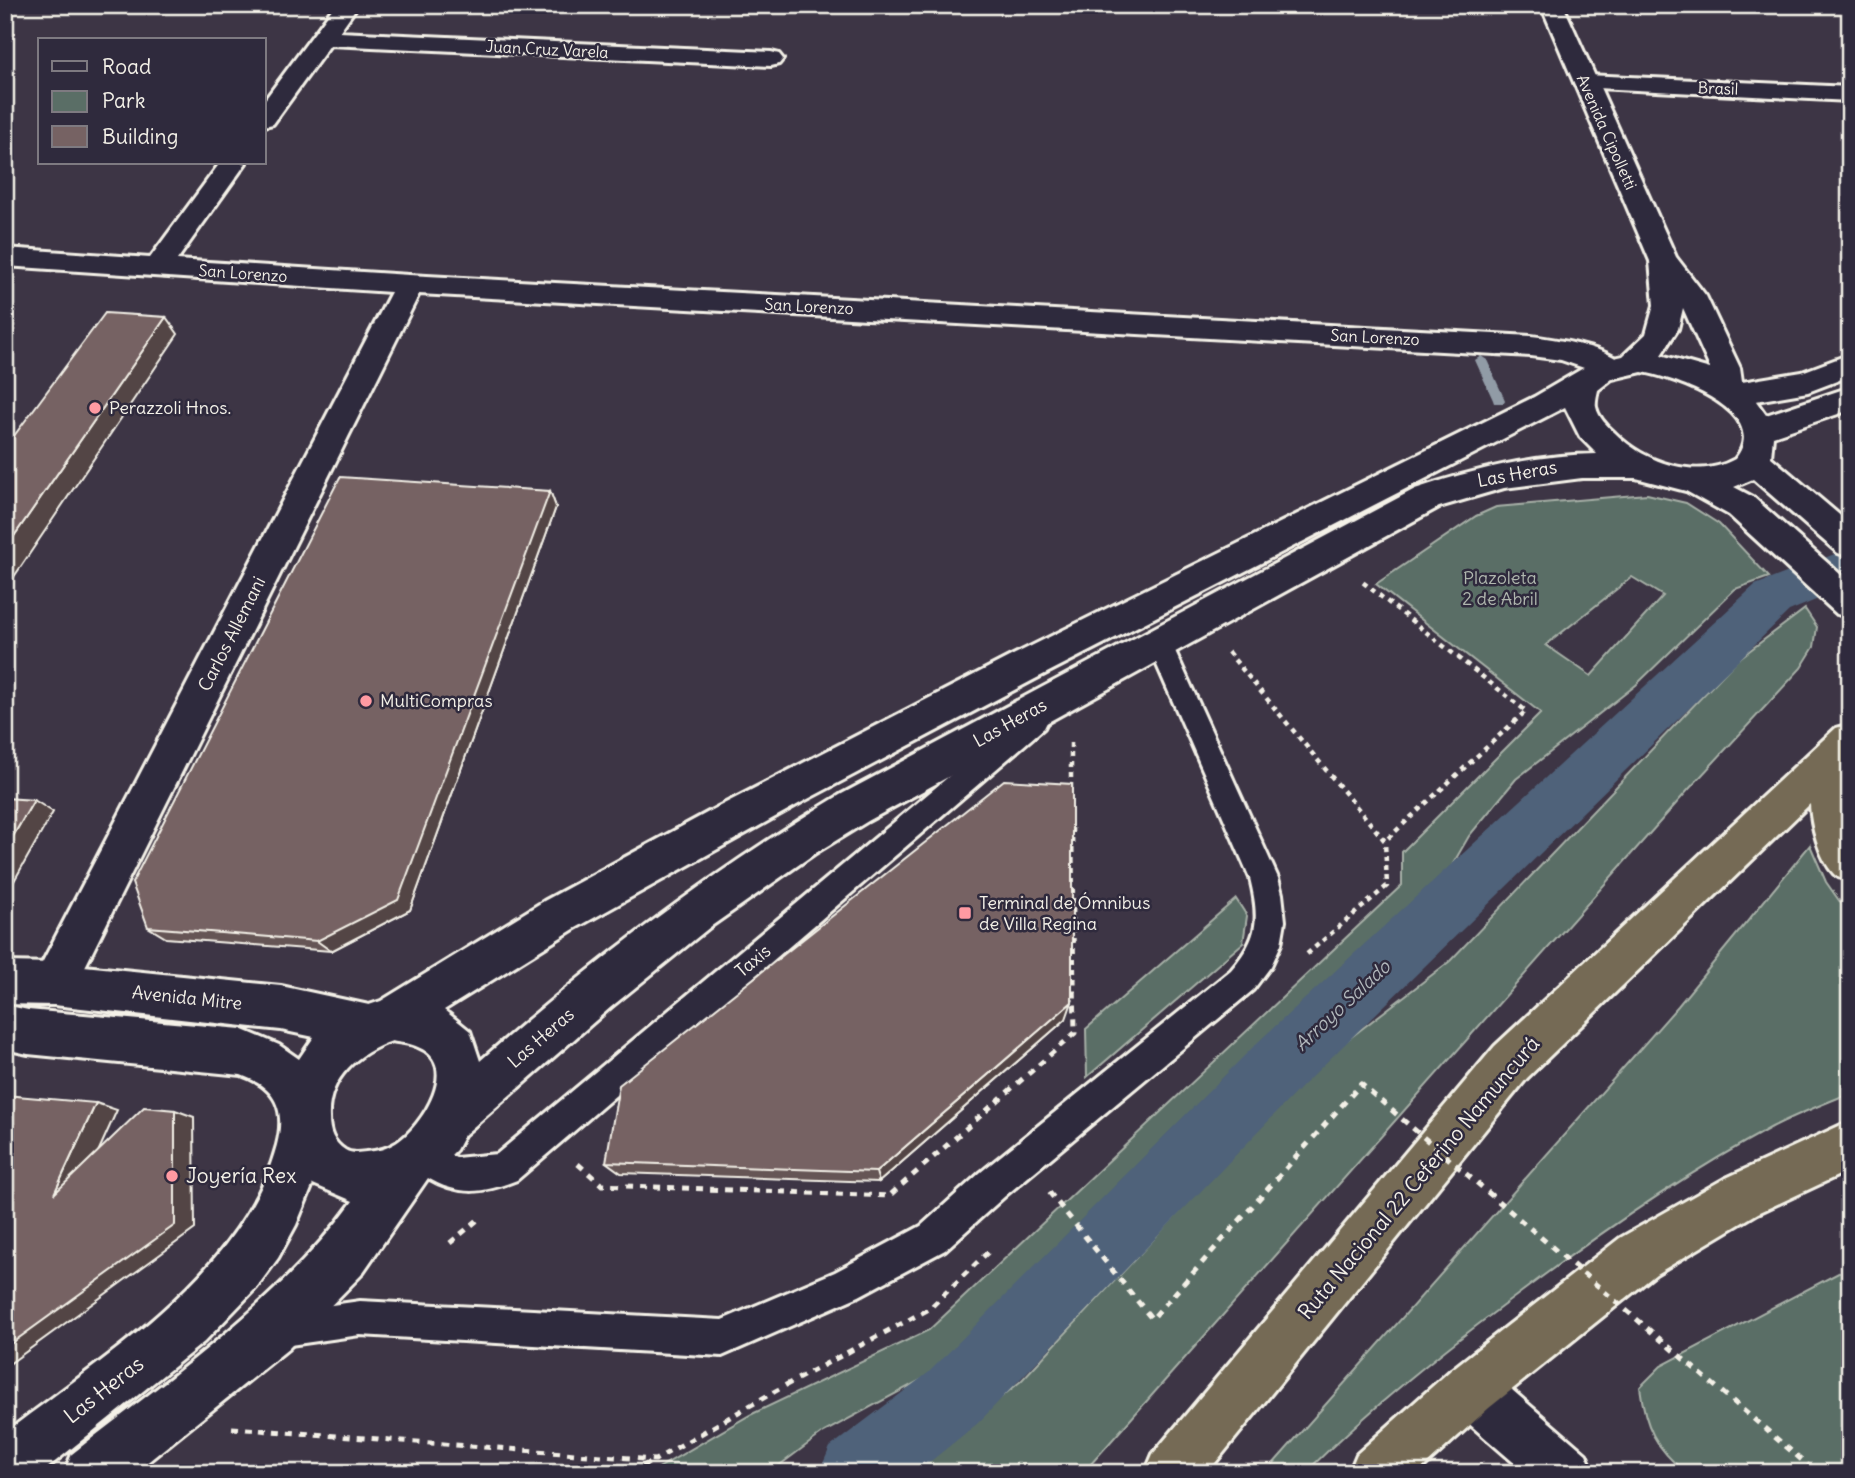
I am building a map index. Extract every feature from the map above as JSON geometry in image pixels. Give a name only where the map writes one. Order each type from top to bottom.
[{"type":"highway","points":[[1843,746],[1828,786],[1831,817],[1850,863]]},
{"type":"highway","name":"Ruta Nacional 22 Ceferino Namuncurá","points":[[1172,1473],[1511,1062],[1843,746]]},
{"type":"highway","points":[[1376,1473],[1470,1389],[1638,1256],[1741,1196],[1850,1145]]},
{"type":"main road","points":[[266,116],[346,5]]},
{"type":"main road","name":"Avenida Cipolletti","points":[[1552,5],[1663,259],[1692,296],[1725,368],[1729,394]]},
{"type":"main road","name":"Juan Cruz Varela","points":[[323,38],[771,60]]},
{"type":"main road","name":"Brasil","points":[[1586,82],[1850,93]]},
{"type":"main road","points":[[157,268],[232,164]]},
{"type":"main road","name":"San Lorenzo","points":[[5,257],[409,284],[1531,346],[1565,351],[1613,368]]},
{"type":"main road","name":"Avenida Cipolletti","points":[[1613,368],[1651,350],[1667,326],[1670,306],[1663,259]]},
{"type":"main road","name":"Carlos Allemani","points":[[54,984],[409,284]]},
{"type":"main road","points":[[1729,394],[1808,381],[1850,364]]},
{"type":"main road","points":[[304,1120],[310,1082],[325,1059],[345,1040],[380,1023],[650,862],[1040,657],[1545,405],[1613,368],[1670,365],[1699,375],[1729,394],[1746,409],[1756,445],[1844,539]]},
{"type":"main road","points":[[1613,368],[1585,384],[1580,400],[1583,418],[1595,437],[1635,466],[1669,478],[1697,482],[1729,478],[1749,467],[1756,445],[1850,398]]},
{"type":"main road","name":"Las Heras","points":[[452,1117],[567,1015],[779,853],[854,808],[1427,498],[1460,485],[1550,467],[1591,464],[1635,466]]},
{"type":"main road","points":[[1697,482],[1741,506],[1850,604]]},
{"type":"main road","name":"Avenida Mitre","points":[[5,983],[54,984],[281,1008],[380,1023]]},
{"type":"main road","points":[[91,1473],[270,1331],[343,1257],[415,1159],[437,1139],[452,1117],[461,1090],[460,1064],[451,1042],[436,1027],[416,1019],[380,1023]]},
{"type":"main road","points":[[5,1027],[28,1032],[241,1052],[264,1060],[281,1071],[293,1085],[313,1154],[331,1170],[355,1177],[383,1174],[415,1159]]},
{"type":"main road","name":"Las Heras","points":[[5,1467],[189,1324],[225,1289],[254,1252],[275,1215],[300,1156],[304,1120]]},
{"type":"main road","points":[[1470,1389],[1567,1473]]},
{"type":"lane","points":[[270,1331],[360,1318],[722,1338],[847,1284],[933,1238],[993,1184],[1242,980],[1259,960],[1270,939],[1272,918],[1264,878],[1159,642]]},
{"type":"lane","name":"Taxis","points":[[415,1159],[453,1175],[484,1173],[505,1168],[933,809],[1068,691]]},
{"type":"path","points":[[1227,650],[1385,841],[1527,711],[1354,575]]},
{"type":"path","points":[[1071,743],[1071,798]]},
{"type":"path","points":[[572,1158],[602,1185],[889,1196],[1075,1033],[1072,826]]},
{"type":"path","points":[[1049,1192],[1152,1319],[1361,1084],[1817,1473]]},
{"type":"path","points":[[630,1473],[786,1385],[929,1309]]},
{"type":"path","points":[[227,1428],[655,1460]]},
{"type":"green space","name":"Plazoleta 2 de Abril","points":[[1647,494],[1686,503],[1719,524],[1769,577],[1735,589],[1636,685],[1516,779],[1469,836],[1432,900],[1070,1259],[958,1360],[824,1432],[769,1473],[650,1473],[750,1415],[929,1330],[1402,885],[1402,852],[1541,713],[1376,584],[1476,516],[1496,507]],"holes":[[[1632,577],[1663,596],[1591,676],[1546,645]]]},
{"type":"green space","points":[[1805,609],[1817,627],[1814,647],[1801,668],[1689,789],[1083,1473],[908,1473],[1021,1381],[1320,1061],[1450,961],[1737,660]]},
{"type":"green space","points":[[1810,845],[1826,882],[1850,916],[1850,1093],[1781,1122],[1739,1145],[1612,1226],[1436,1357],[1356,1425],[1305,1473],[1265,1473],[1678,1006]]},
{"type":"green space","points":[[1236,899],[1247,916],[1243,943],[1087,1077],[1086,1029]]},
{"type":"green space","points":[[1850,1267],[1850,1473],[1686,1473],[1675,1464],[1653,1435],[1640,1387],[1661,1366]]},
{"type":"building","points":[[105,313],[166,317],[5,549],[5,448]]},
{"type":"building","name":"MultiCompras","points":[[340,477],[550,491],[398,900],[317,941],[148,927],[132,883]]},
{"type":"building","name":"Terminal de Ómnibus de Villa Regina","points":[[1004,780],[1072,784],[1072,1002],[876,1172],[606,1162],[619,1085]]},
{"type":"building","points":[[5,798],[34,800],[5,850]]},
{"type":"building","points":[[5,1095],[96,1103],[54,1194],[144,1107],[175,1110],[175,1225],[5,1348]]},
{"type":"waterway","points":[[1481,360],[1499,400]]},
{"type":"waterway","name":"Arroyo Salado","points":[[856,1473],[953,1398],[1280,1064],[1772,598],[1850,566]]},
{"type":"place","name":"Perazzoli Hnos.","points":[[95,408]]},
{"type":"place","name":"MultiCompras","points":[[366,701]]},
{"type":"place","name":"Terminal de Ómnibus de Villa Regina","points":[[965,913]]},
{"type":"place","name":"Joyería Rex","points":[[172,1176]]}]
